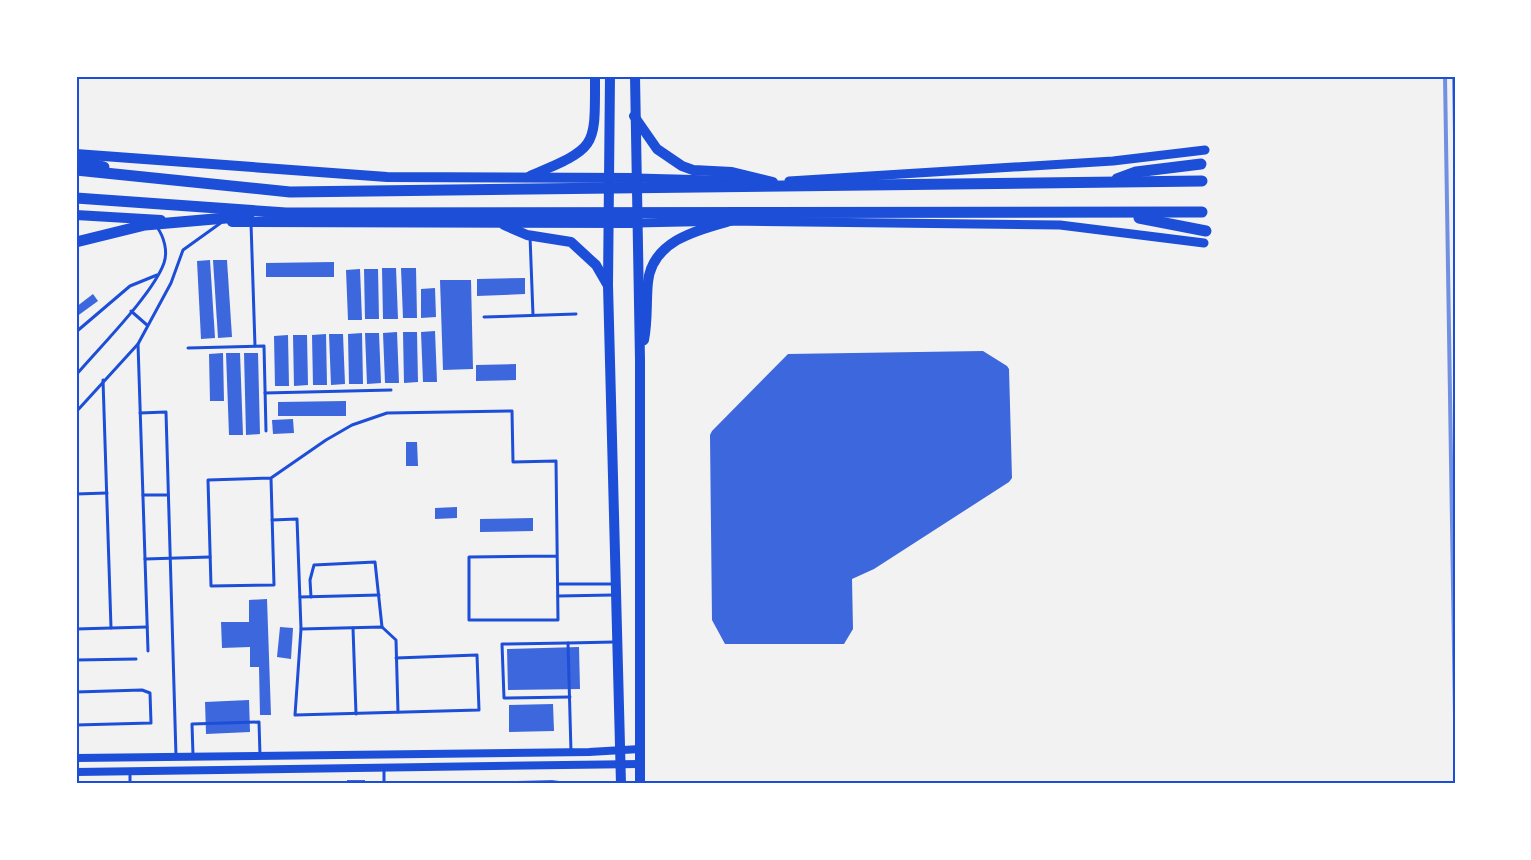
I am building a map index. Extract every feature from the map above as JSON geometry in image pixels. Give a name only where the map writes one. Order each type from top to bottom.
[{"type":"highway","points":[[76,160],[147,178]]},
{"type":"highway","points":[[1111,182],[1136,172],[1201,164]]},
{"type":"highway","points":[[76,170],[290,192],[1202,181]]},
{"type":"highway","points":[[76,198],[286,213],[1202,212]]},
{"type":"highway","points":[[76,242],[120,230],[154,224],[286,213]]},
{"type":"highway","points":[[1117,213],[1206,231]]},
{"type":"main road","points":[[525,178],[572,157],[586,148],[592,140],[595,127],[596,76]]},
{"type":"main road","points":[[610,76],[608,285],[622,784]]},
{"type":"main road","points":[[635,76],[634,116],[640,360],[640,784]]},
{"type":"main road","points":[[634,116],[657,149],[682,166],[694,170],[732,172],[774,182]]},
{"type":"main road","points":[[76,154],[388,177],[636,178],[774,182],[1113,161],[1205,150]]},
{"type":"main road","points":[[76,215],[251,222],[636,223],[730,221],[1060,225],[1204,243]]},
{"type":"main road","points":[[640,360],[648,321],[648,282],[651,268],[659,255],[684,236],[730,221]]},
{"type":"main road","points":[[501,223],[530,236],[571,242],[596,265],[608,285]]},
{"type":"street","points":[[76,758],[571,752],[640,749]]},
{"type":"street","points":[[76,772],[640,764]]},
{"type":"lane","points":[[76,375],[131,311],[164,263],[165,244],[158,228],[149,219]]},
{"type":"lane","points":[[76,412],[103,380],[138,344],[171,283],[183,250],[223,221]]},
{"type":"lane","points":[[251,222],[255,346]]},
{"type":"lane","points":[[530,236],[533,315]]},
{"type":"lane","points":[[76,332],[130,286],[157,275]]},
{"type":"lane","points":[[131,311],[147,325]]},
{"type":"lane","points":[[484,317],[576,314]]},
{"type":"lane","points":[[138,344],[148,651]]},
{"type":"lane","points":[[188,348],[264,346],[266,431]]},
{"type":"lane","points":[[103,380],[111,628]]},
{"type":"lane","points":[[265,393],[391,390]]},
{"type":"lane","points":[[271,478],[274,584],[211,586],[208,480],[271,478],[326,440],[352,426],[387,413],[512,411],[513,462],[556,462],[558,620],[469,620],[469,557],[557,556]]},
{"type":"lane","points":[[140,413],[166,412],[176,756]]},
{"type":"lane","points":[[76,494],[107,493]]},
{"type":"lane","points":[[143,495],[168,495]]},
{"type":"lane","points":[[272,520],[297,519],[301,629],[295,715],[479,710],[477,655],[396,658]]},
{"type":"lane","points":[[145,559],[210,557]]},
{"type":"lane","points":[[311,597],[310,580],[314,565],[375,562],[382,627],[396,640],[398,712]]},
{"type":"lane","points":[[558,584],[616,584]]},
{"type":"lane","points":[[300,597],[379,595]]},
{"type":"lane","points":[[558,596],[616,595]]},
{"type":"lane","points":[[76,629],[147,627]]},
{"type":"lane","points":[[301,629],[382,627]]},
{"type":"lane","points":[[353,628],[356,714]]},
{"type":"lane","points":[[568,642],[571,752]]},
{"type":"lane","points":[[570,697],[504,698],[502,644],[618,642]]},
{"type":"lane","points":[[76,660],[136,659]]},
{"type":"lane","points":[[76,692],[142,690],[150,693],[150,723],[76,725]]},
{"type":"lane","points":[[193,756],[192,724],[259,722],[260,755]]},
{"type":"lane","points":[[384,767],[384,784]]},
{"type":"lane","points":[[130,770],[130,784]]},
{"type":"building","points":[[210,260],[215,338],[201,339],[197,261]]},
{"type":"building","points":[[213,260],[227,260],[232,337],[218,338]]},
{"type":"building","points":[[334,262],[334,277],[266,277],[266,263]]},
{"type":"building","points":[[382,268],[396,268],[398,319],[383,319]]},
{"type":"building","points":[[401,268],[416,268],[417,318],[403,318]]},
{"type":"building","points":[[360,269],[362,320],[348,320],[346,270]]},
{"type":"building","points":[[364,269],[378,269],[379,319],[365,319]]},
{"type":"building","points":[[525,278],[525,294],[477,296],[477,279]]},
{"type":"building","points":[[440,280],[471,280],[473,369],[443,370]]},
{"type":"building","points":[[435,288],[436,317],[421,318],[421,289]]},
{"type":"building","points":[[93,294],[98,301],[76,317],[76,307]]},
{"type":"building","points":[[435,331],[437,382],[423,382],[421,332]]},
{"type":"building","points":[[397,332],[399,383],[385,383],[383,333]]},
{"type":"building","points":[[403,332],[417,332],[418,382],[404,383]]},
{"type":"building","points":[[362,333],[363,384],[349,384],[348,334]]},
{"type":"building","points":[[365,333],[379,333],[381,383],[367,384]]},
{"type":"building","points":[[326,334],[327,385],[313,385],[312,335]]},
{"type":"building","points":[[329,334],[343,334],[345,384],[331,385]]},
{"type":"building","points":[[288,335],[289,386],[275,386],[274,336]]},
{"type":"building","points":[[293,335],[307,335],[308,385],[294,386]]},
{"type":"building","points":[[983,351],[1009,369],[1012,478],[1009,482],[874,569],[852,579],[853,629],[844,644],[725,644],[712,620],[710,435],[712,431],[788,354]]},
{"type":"building","points":[[223,353],[224,401],[210,401],[209,354]]},
{"type":"building","points":[[226,353],[240,353],[243,435],[229,435]]},
{"type":"building","points":[[244,353],[258,353],[260,434],[246,435]]},
{"type":"building","points":[[516,364],[516,380],[476,381],[476,365]]},
{"type":"building","points":[[346,401],[346,416],[278,416],[278,402]]},
{"type":"building","points":[[293,419],[294,433],[273,434],[272,420]]},
{"type":"building","points":[[406,442],[417,442],[418,466],[406,466]]},
{"type":"building","points":[[457,507],[457,518],[435,519],[435,508]]},
{"type":"building","points":[[533,518],[533,531],[480,532],[480,519]]},
{"type":"building","points":[[267,599],[271,715],[260,715],[259,667],[250,667],[250,647],[222,648],[221,622],[249,622],[249,600]]},
{"type":"building","points":[[280,627],[293,628],[291,659],[277,657]]},
{"type":"building","points":[[579,647],[580,689],[508,690],[507,649]]},
{"type":"building","points":[[249,700],[250,732],[206,734],[205,702]]},
{"type":"building","points":[[553,704],[554,731],[509,732],[509,705]]},
{"type":"building","points":[[347,780],[365,780],[365,784],[347,784]]},
{"type":"building","points":[[552,780],[574,783],[486,784],[486,782]]},
{"type":"railway","points":[[1445,76],[1455,715]]},
{"type":"railway","points":[[1454,76],[1455,136]]}]
